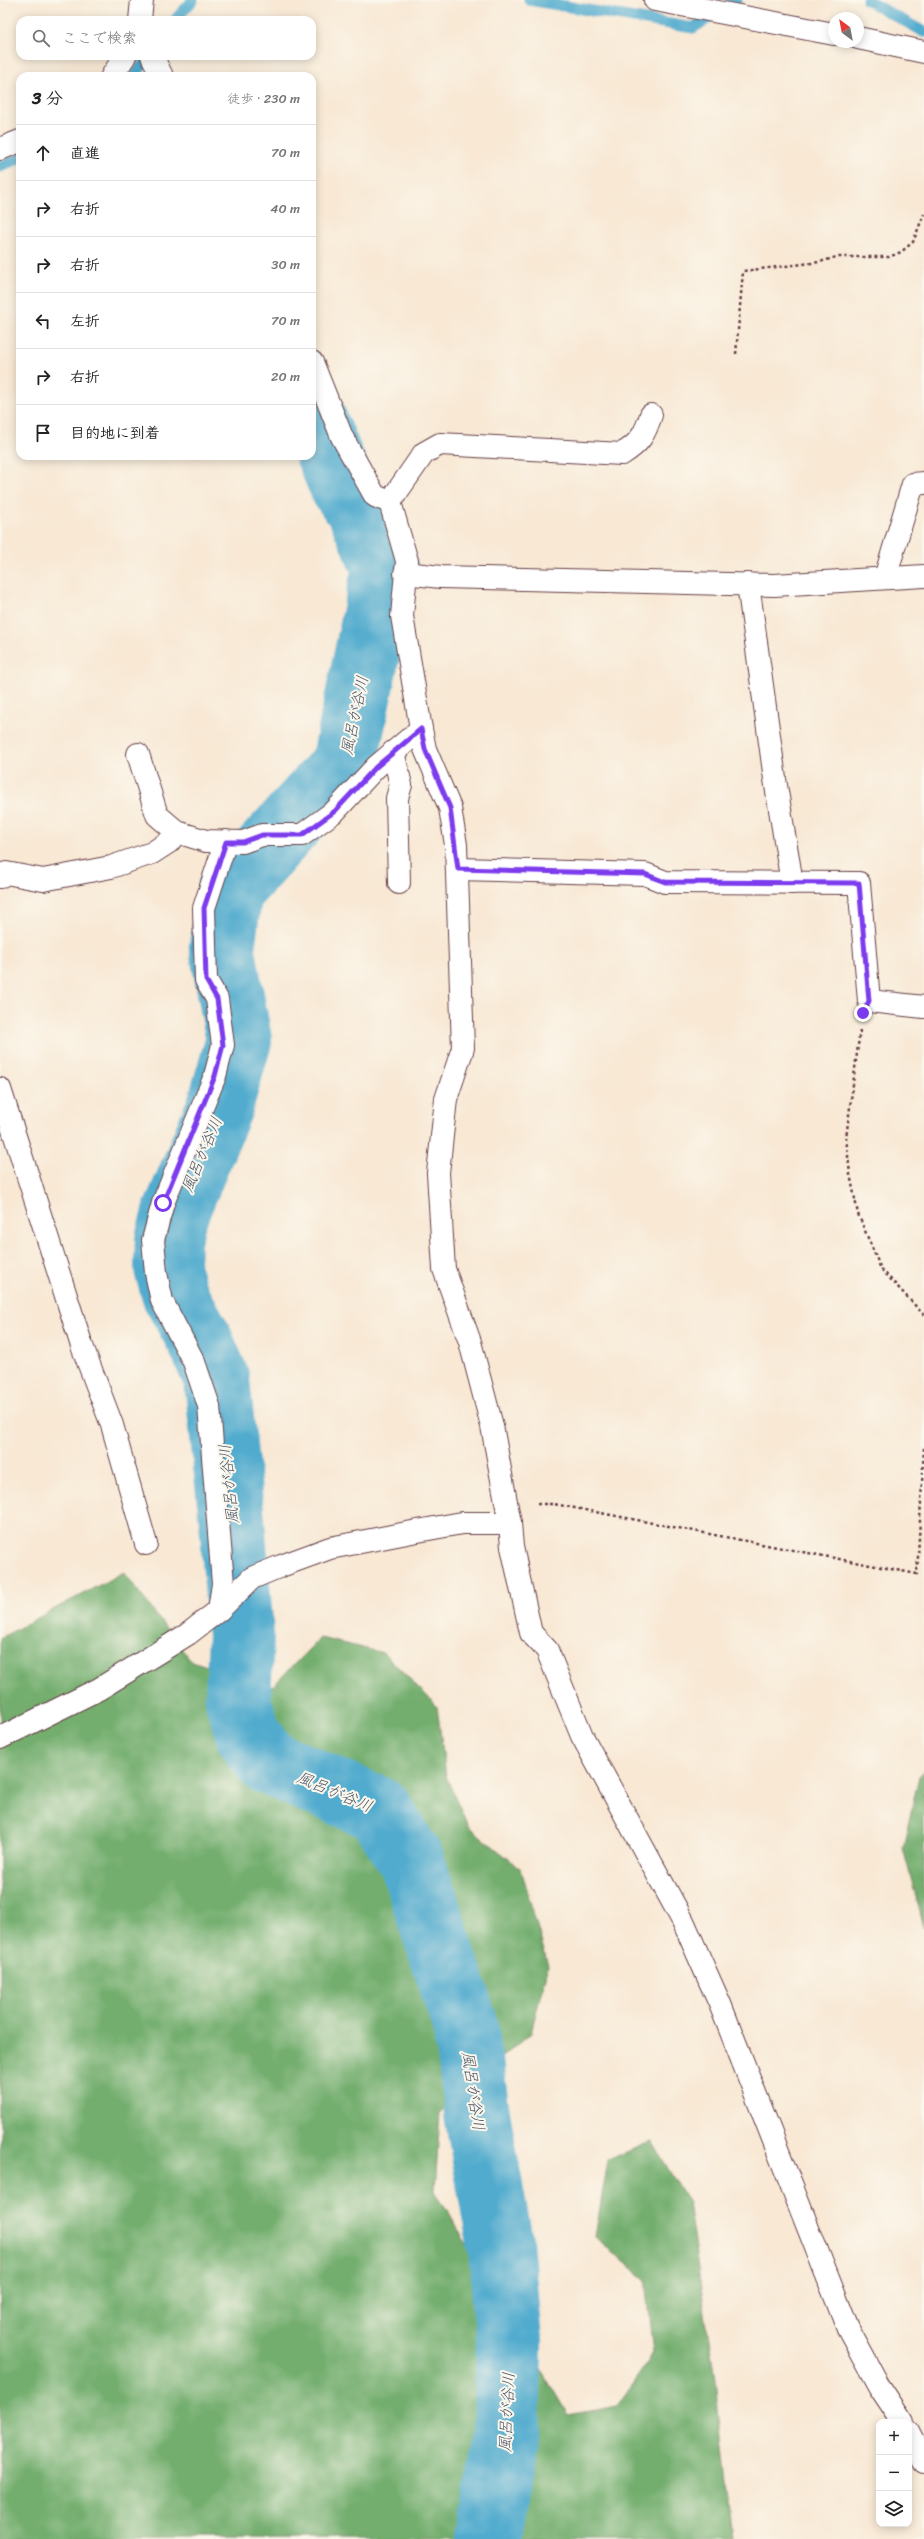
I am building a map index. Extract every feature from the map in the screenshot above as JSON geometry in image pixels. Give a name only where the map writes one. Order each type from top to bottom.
[{"type":"street","points":[[140,16],[142,0]]},
{"type":"street","points":[[655,0],[828,33]]},
{"type":"street","points":[[864,39],[924,52]]},
{"type":"street","points":[[115,72],[122,60]]},
{"type":"street","points":[[154,60],[160,72]]},
{"type":"street","points":[[0,149],[16,143]]},
{"type":"street","points":[[316,372],[346,444],[375,496],[390,502]]},
{"type":"street","points":[[651,415],[646,433],[637,445],[622,454],[440,444],[424,453],[390,502],[406,561],[402,616],[421,729],[425,749],[450,808],[458,869],[463,1048],[446,1099],[438,1173],[440,1232],[444,1269],[470,1342],[492,1426],[509,1513],[512,1547],[531,1632],[547,1650],[582,1736],[683,1922],[720,2004],[848,2330],[879,2386],[902,2419]]},
{"type":"street","points":[[885,578],[912,484],[924,483]]},
{"type":"street","points":[[405,574],[441,577],[774,585],[924,576]]},
{"type":"street","points":[[748,584],[775,779],[792,883]]},
{"type":"street","points":[[138,754],[157,815],[177,832],[206,841],[243,842],[262,835],[302,835],[335,811],[376,767],[421,729]]},
{"type":"street","points":[[393,752],[401,785],[397,798],[399,883]]},
{"type":"street","points":[[0,877],[6,873],[43,880],[111,867],[152,852],[170,842],[177,832]]},
{"type":"street","points":[[219,1610],[223,1584],[209,1406],[194,1362],[162,1301],[156,1273],[153,1240],[163,1203],[215,1076],[223,1045],[217,999],[206,980],[204,908],[226,842]]},
{"type":"street","points":[[458,869],[645,874],[665,882],[859,883],[869,1001],[924,1007]]},
{"type":"street","points":[[0,1089],[82,1346],[112,1425],[146,1544]]},
{"type":"street","points":[[0,1738],[99,1689],[188,1634],[219,1610],[252,1578],[330,1548],[509,1513]]},
{"type":"street","points":[[912,2438],[924,2461]]},
{"type":"path","points":[[736,354],[742,271],[820,262],[836,257],[889,257],[901,252],[913,242],[924,214]]},
{"type":"path","points":[[869,1001],[863,1013],[846,1138],[850,1174],[858,1214],[881,1269],[924,1315]]},
{"type":"path","points":[[509,1513],[554,1504],[917,1574],[924,1448]]},
{"type":"green space","points":[[124,1572],[190,1660],[270,1689],[320,1638],[384,1653],[437,1706],[446,1776],[468,1826],[521,1869],[548,1965],[531,2032],[440,2113],[435,2191],[568,2415],[617,2406],[654,2353],[646,2280],[595,2237],[608,2160],[652,2141],[688,2203],[714,2372],[732,2539],[0,2539],[0,1638]]},
{"type":"green space","points":[[924,1771],[924,1927],[903,1848],[919,1776]]},
{"type":"waterway","points":[[179,16],[193,0]]},
{"type":"waterway","points":[[529,0],[693,28],[737,0]]},
{"type":"waterway","points":[[867,0],[924,32]]},
{"type":"waterway","points":[[138,72],[146,60]]},
{"type":"waterway","points":[[0,167],[16,160]]},
{"type":"waterway","name":"風呂が谷川","points":[[316,424],[343,488],[360,511],[385,568],[344,764],[230,890],[222,947],[239,1040],[220,1106],[174,1217],[168,1240],[167,1268],[174,1293],[199,1338],[217,1380],[232,1521],[241,1635],[238,1700],[249,1736],[268,1762],[380,1810],[412,1862],[465,2024],[477,2114],[500,2242],[509,2341],[507,2436],[489,2539]]},
{"type":"route","points":[[163,1203],[215,1076],[223,1045],[217,999],[206,980],[204,908],[226,842],[243,842],[262,835],[302,835],[335,811],[376,767],[421,729],[425,749],[450,808],[458,869],[645,874],[665,882],[859,883],[869,1001],[863,1013]]}]
